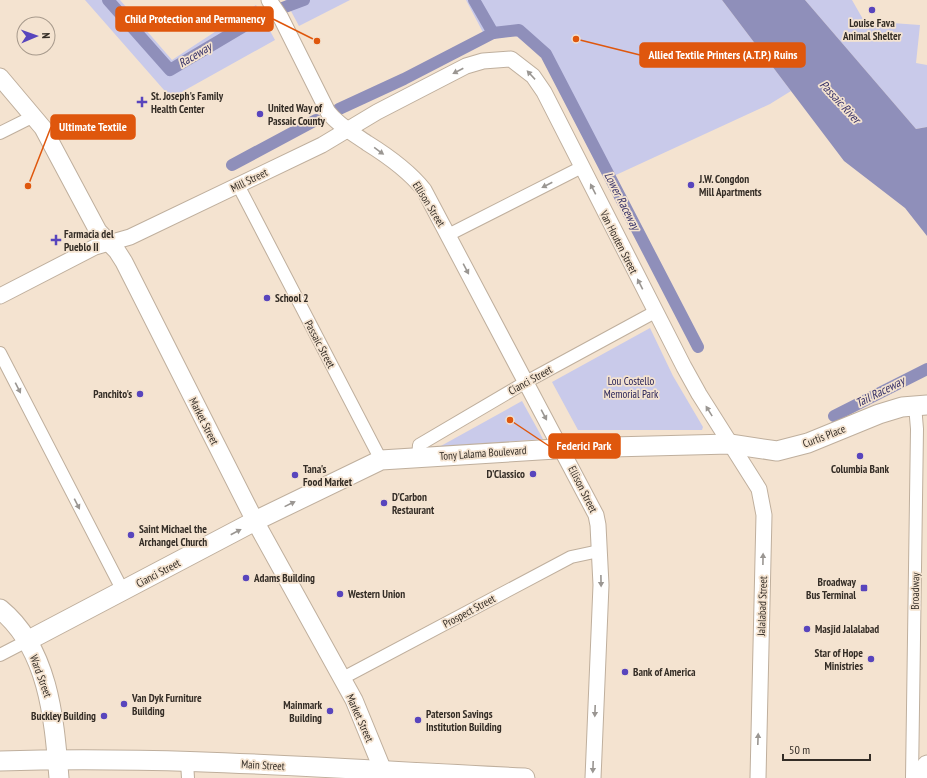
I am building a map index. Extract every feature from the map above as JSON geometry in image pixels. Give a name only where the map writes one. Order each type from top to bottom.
[{"type":"main road","name":"Market Street","points":[[0,77],[43,128],[98,231],[124,262],[255,522],[354,700],[384,775]]},
{"type":"main road","name":"Curtis Place","points":[[730,444],[777,451],[791,448],[879,414],[921,405]]},
{"type":"main road","name":"Tony Lalama Boulevard","points":[[381,460],[562,448],[730,444]]},
{"type":"main road","name":"Cianci Street","points":[[27,641],[255,522],[381,460]]},
{"type":"main road","name":"Ward Street","points":[[0,609],[10,617],[27,641],[48,690],[59,778]]},
{"type":"main road","name":"Main Street","points":[[0,760],[57,758],[188,770],[525,778]]},
{"type":"main road","points":[[918,778],[927,766]]},
{"type":"street","name":"Ellison Street","points":[[269,0],[280,18],[328,112],[346,130],[408,172],[424,190],[596,514],[598,525],[601,585],[592,778]]},
{"type":"street","name":"Mill Street","points":[[0,296],[95,247],[130,237],[322,145],[377,112],[466,66],[495,59]]},
{"type":"street","name":"Van Houten Street","points":[[495,59],[511,60],[533,76],[548,100],[655,312],[699,394],[730,444]]},
{"type":"street","points":[[0,133],[34,116]]},
{"type":"street","points":[[448,235],[582,167]]},
{"type":"street","name":"Passaic Street","points":[[238,185],[381,460]]},
{"type":"street","name":"Cianci Street","points":[[418,457],[419,445],[526,382],[655,312]]},
{"type":"street","points":[[0,353],[122,591]]},
{"type":"street","name":"Broadway","points":[[912,778],[917,429],[921,405]]},
{"type":"street","name":"Jalalabad Street","points":[[730,444],[759,489],[764,515],[758,778]]},
{"type":"street","name":"Prospect Street","points":[[341,679],[570,557],[599,551]]},
{"type":"street","name":"Cianci Street","points":[[0,655],[27,641]]},
{"type":"green space","points":[[85,0],[120,0],[172,60],[256,5],[275,40],[171,98]]},
{"type":"green space","points":[[285,0],[350,0],[299,26]]},
{"type":"green space","points":[[466,0],[722,0],[791,91],[770,104],[605,180],[541,56],[515,35],[487,40]]},
{"type":"green space","points":[[805,0],[852,0],[864,21],[920,25],[916,63],[927,65],[927,127],[916,129]]},
{"type":"green space","name":"Lou Costello Memorial Park","points":[[650,328],[673,376],[703,427],[702,430],[578,430],[552,382]]},
{"type":"green space","points":[[522,401],[543,439],[439,447]]},
{"type":"water","name":"Passaic River","points":[[722,0],[805,0],[916,129],[927,127],[927,236],[905,208],[844,161]]},
{"type":"waterway","name":"Raceway","points":[[108,0],[170,70],[261,16],[304,0]]},
{"type":"waterway","name":"Lower Raceway","points":[[474,0],[493,33],[519,30],[546,54],[698,347]]},
{"type":"waterway","points":[[339,109],[404,79],[493,33]]},
{"type":"waterway","points":[[232,165],[316,120]]},
{"type":"waterway","name":"Tail Raceway","points":[[834,416],[927,369]]},
{"type":"place","name":"Louise Fava Animal Shelter","points":[[872,10]]},
{"type":"place","name":"Allied Textile Printers (A.T.P.) Ruins","points":[[576,39]]},
{"type":"place","name":"Child Protection and Permanency","points":[[317,41]]},
{"type":"place","name":"St. Joseph's Family Health Center","points":[[142,102]]},
{"type":"place","name":"United Way of Passaic County","points":[[260,114]]},
{"type":"place","name":"J.W. Congdon Mill Apartments","points":[[691,185]]},
{"type":"place","name":"Ultimate Textile","points":[[28,186]]},
{"type":"place","name":"Farmacia del Pueblo II","points":[[56,240]]},
{"type":"place","name":"School 2","points":[[267,298]]},
{"type":"place","name":"Panchito's","points":[[140,394]]},
{"type":"place","name":"Federici Park","points":[[510,420]]},
{"type":"place","name":"Columbia Bank","points":[[860,456]]},
{"type":"place","name":"D'Classico","points":[[533,474]]},
{"type":"place","name":"Tana's Food Market","points":[[295,475]]},
{"type":"place","name":"D'Carbon Restaurant","points":[[384,503]]},
{"type":"place","name":"Saint Michael the Archangel Church","points":[[131,535]]},
{"type":"place","name":"Adams Building","points":[[246,578]]},
{"type":"place","name":"Broadway Bus Terminal","points":[[864,588]]},
{"type":"place","name":"Western Union","points":[[340,594]]},
{"type":"place","name":"Masjid Jalalabad","points":[[807,629]]},
{"type":"place","name":"Star of Hope Ministries","points":[[871,659]]},
{"type":"place","name":"Bank of America","points":[[625,672]]},
{"type":"place","name":"Van Dyk Furniture Building","points":[[124,704]]},
{"type":"place","name":"Mainmark Building","points":[[330,711]]},
{"type":"place","name":"Buckley Building","points":[[104,716]]},
{"type":"place","name":"Paterson Savings Institution Building","points":[[418,720]]}]
